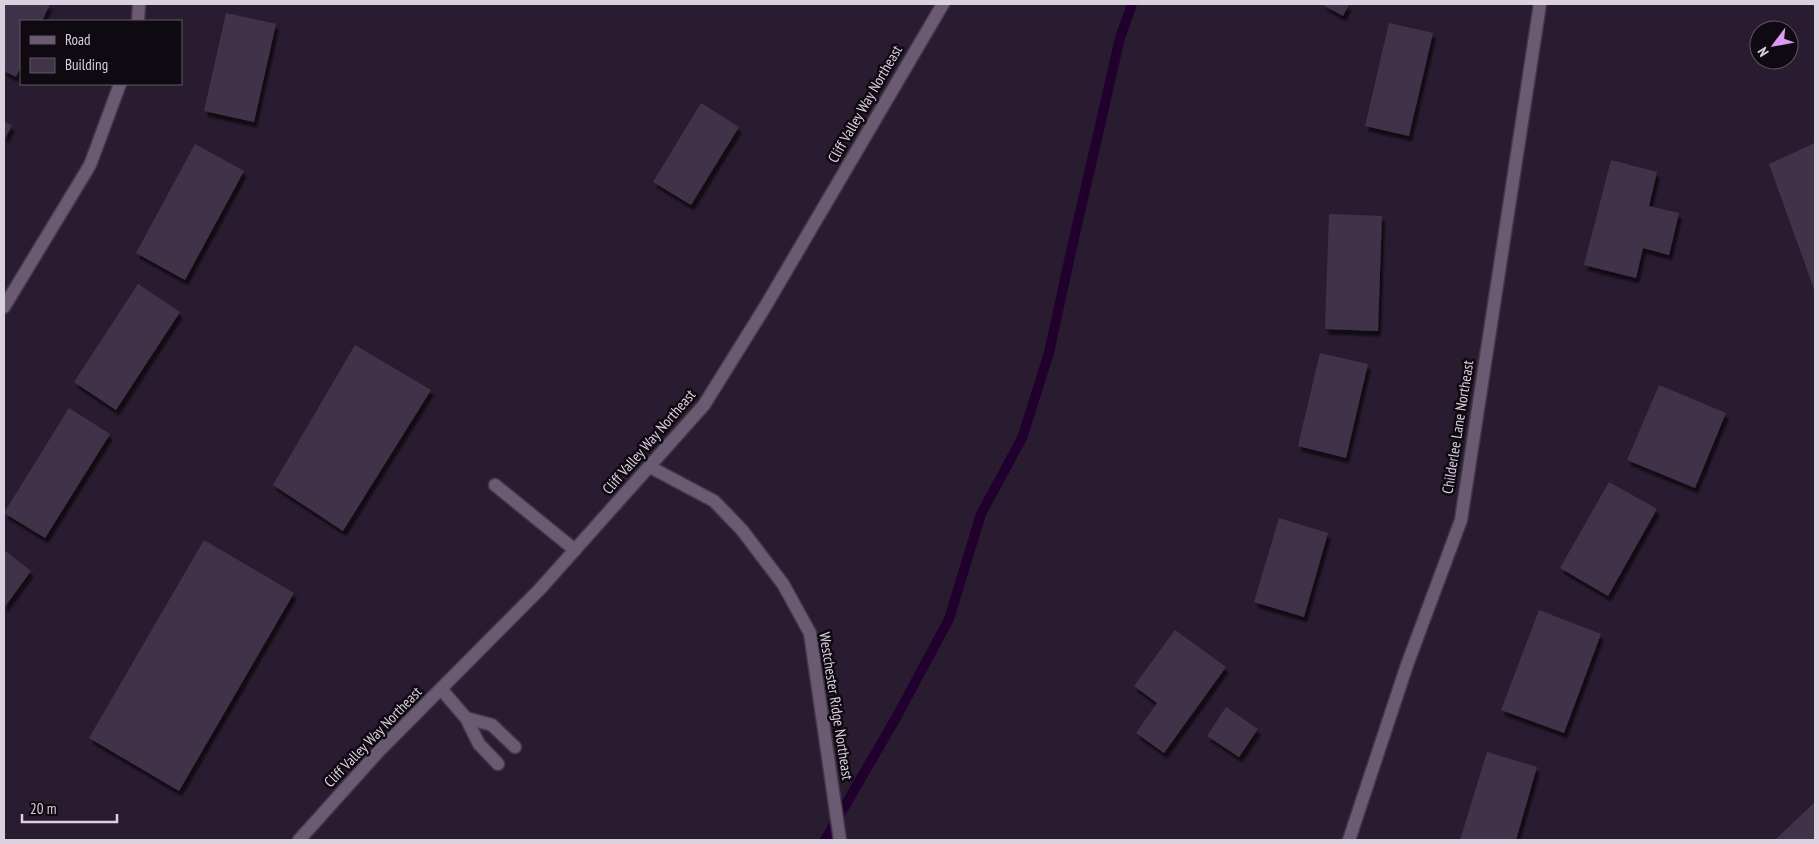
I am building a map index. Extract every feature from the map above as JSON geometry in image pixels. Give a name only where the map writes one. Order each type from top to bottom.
[{"type":"street","points":[[138,20],[140,4]]},
{"type":"street","name":"Cliff Valley Way Northeast","points":[[299,840],[379,751],[540,589],[704,405],[765,308],[943,4]]},
{"type":"street","name":"Childerlee Lane Northeast","points":[[1349,840],[1407,664],[1460,520],[1540,4]]},
{"type":"street","points":[[4,307],[90,165],[120,85]]},
{"type":"street","name":"Westchester Ridge Northeast","points":[[650,467],[714,501],[735,523],[783,584],[810,633],[840,840]]},
{"type":"street","points":[[495,485],[576,550]]},
{"type":"street","points":[[441,689],[466,718],[479,744],[498,764]]},
{"type":"street","points":[[466,718],[492,725],[515,747]]},
{"type":"building","points":[[4,4],[50,4],[42,20],[20,20],[20,68],[16,77],[4,71]]},
{"type":"building","points":[[1321,4],[1349,4],[1343,16]]},
{"type":"building","points":[[226,13],[276,24],[254,122],[204,111]]},
{"type":"building","points":[[1389,23],[1433,33],[1409,136],[1365,126]]},
{"type":"building","points":[[701,103],[739,127],[691,205],[653,182]]},
{"type":"building","points":[[4,121],[12,126],[4,140]]},
{"type":"building","points":[[1815,143],[1815,292],[1769,164]]},
{"type":"building","points":[[195,144],[244,171],[185,280],[136,253]]},
{"type":"building","points":[[1611,160],[1657,172],[1649,206],[1679,213],[1669,255],[1643,248],[1636,278],[1584,265]]},
{"type":"building","points":[[1329,214],[1382,216],[1378,331],[1325,329]]},
{"type":"building","points":[[138,284],[180,312],[116,410],[74,382]]},
{"type":"building","points":[[355,345],[431,390],[343,531],[273,485]]},
{"type":"building","points":[[1320,353],[1368,364],[1346,458],[1298,446]]},
{"type":"building","points":[[1659,385],[1726,413],[1695,488],[1627,460]]},
{"type":"building","points":[[69,408],[110,434],[45,538],[4,513]]},
{"type":"building","points":[[1609,482],[1657,509],[1608,596],[1560,568]]},
{"type":"building","points":[[1279,518],[1328,533],[1304,617],[1254,602]]},
{"type":"building","points":[[204,540],[294,593],[179,791],[89,738]]},
{"type":"building","points":[[4,550],[31,571],[4,608]]},
{"type":"building","points":[[1539,610],[1601,634],[1564,733],[1501,710]]},
{"type":"building","points":[[1175,630],[1226,667],[1164,753],[1136,733],[1157,703],[1134,686]]},
{"type":"building","points":[[1226,707],[1258,729],[1239,757],[1207,736]]},
{"type":"building","points":[[1487,752],[1537,767],[1516,840],[1460,840]]},
{"type":"building","points":[[1815,802],[1815,840],[1776,839]]},
{"type":"waterway","points":[[825,840],[896,718],[949,619],[981,514],[1022,438],[1049,353],[1120,38],[1132,4]]}]
